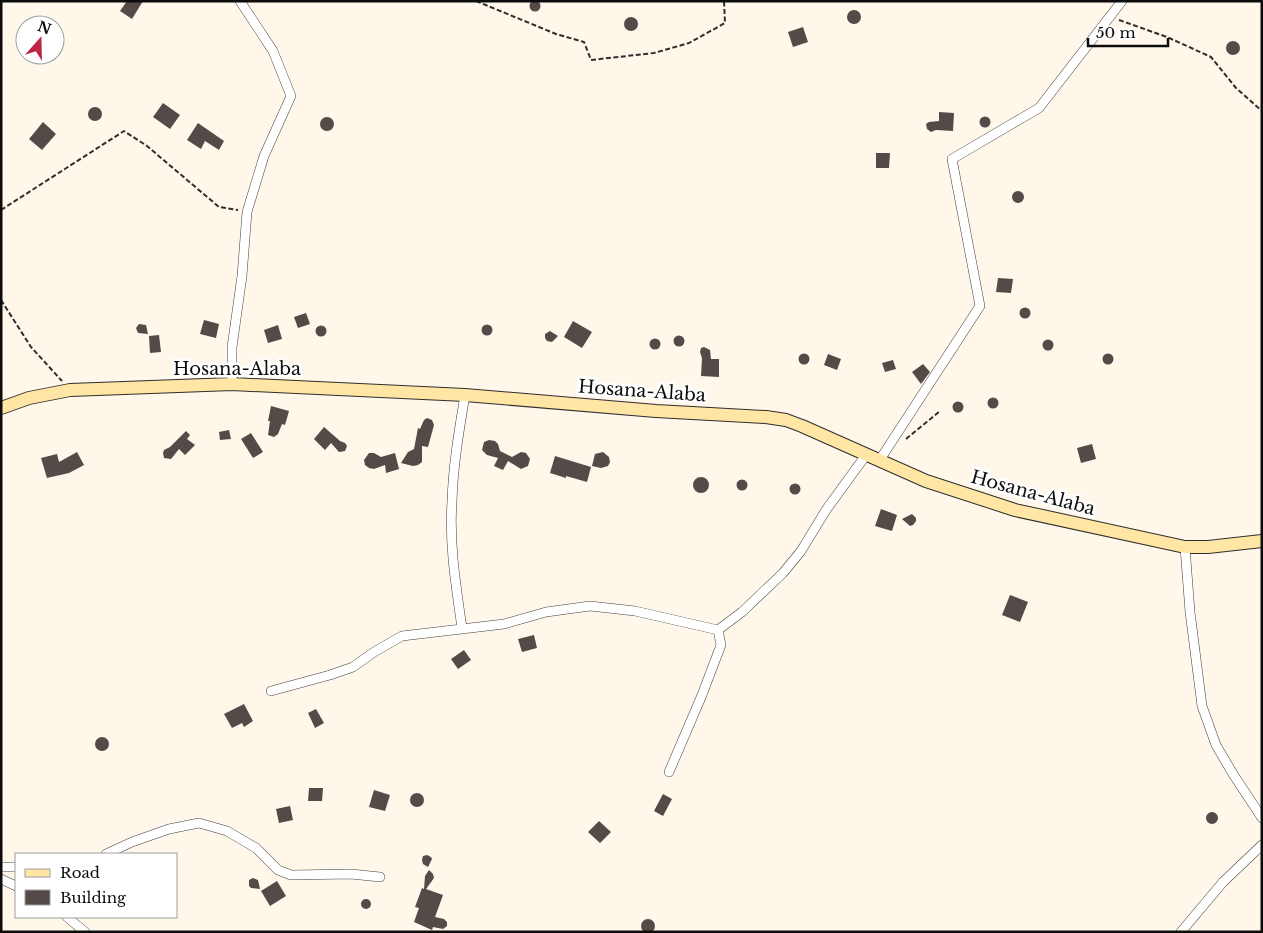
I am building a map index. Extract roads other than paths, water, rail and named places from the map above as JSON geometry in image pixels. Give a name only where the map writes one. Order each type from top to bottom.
[{"type":"main road","name":"Hosana-Alaba","points":[[1,408],[29,398],[70,390],[232,384],[465,395],[656,411],[766,417],[786,420],[802,426],[926,482],[1014,510],[1185,547],[1208,547],[1262,541]]},
{"type":"street","points":[[232,384],[232,347],[242,276],[247,212],[264,156],[291,96],[273,51],[240,1]]},
{"type":"street","points":[[879,461],[980,306],[952,159],[1039,108],[1122,1]]},
{"type":"street","points":[[462,628],[453,567],[451,503],[457,443],[465,395]]},
{"type":"street","points":[[271,691],[330,676],[353,667],[402,636],[504,624],[546,612],[590,606],[635,611],[718,630],[742,612],[783,573],[801,551],[826,510],[866,455]]},
{"type":"street","points":[[1185,547],[1190,612],[1202,706],[1216,745],[1262,818]]},
{"type":"street","points":[[669,772],[702,695],[720,645],[718,630]]},
{"type":"street","points":[[108,853],[169,828],[199,823],[227,831],[256,848],[278,870],[291,875],[351,874],[380,877]]},
{"type":"street","points":[[1181,932],[1223,882],[1262,846]]},
{"type":"street","points":[[1,867],[15,867]]},
{"type":"street","points":[[1,879],[15,886]]},
{"type":"street","points":[[68,918],[85,932]]}]
